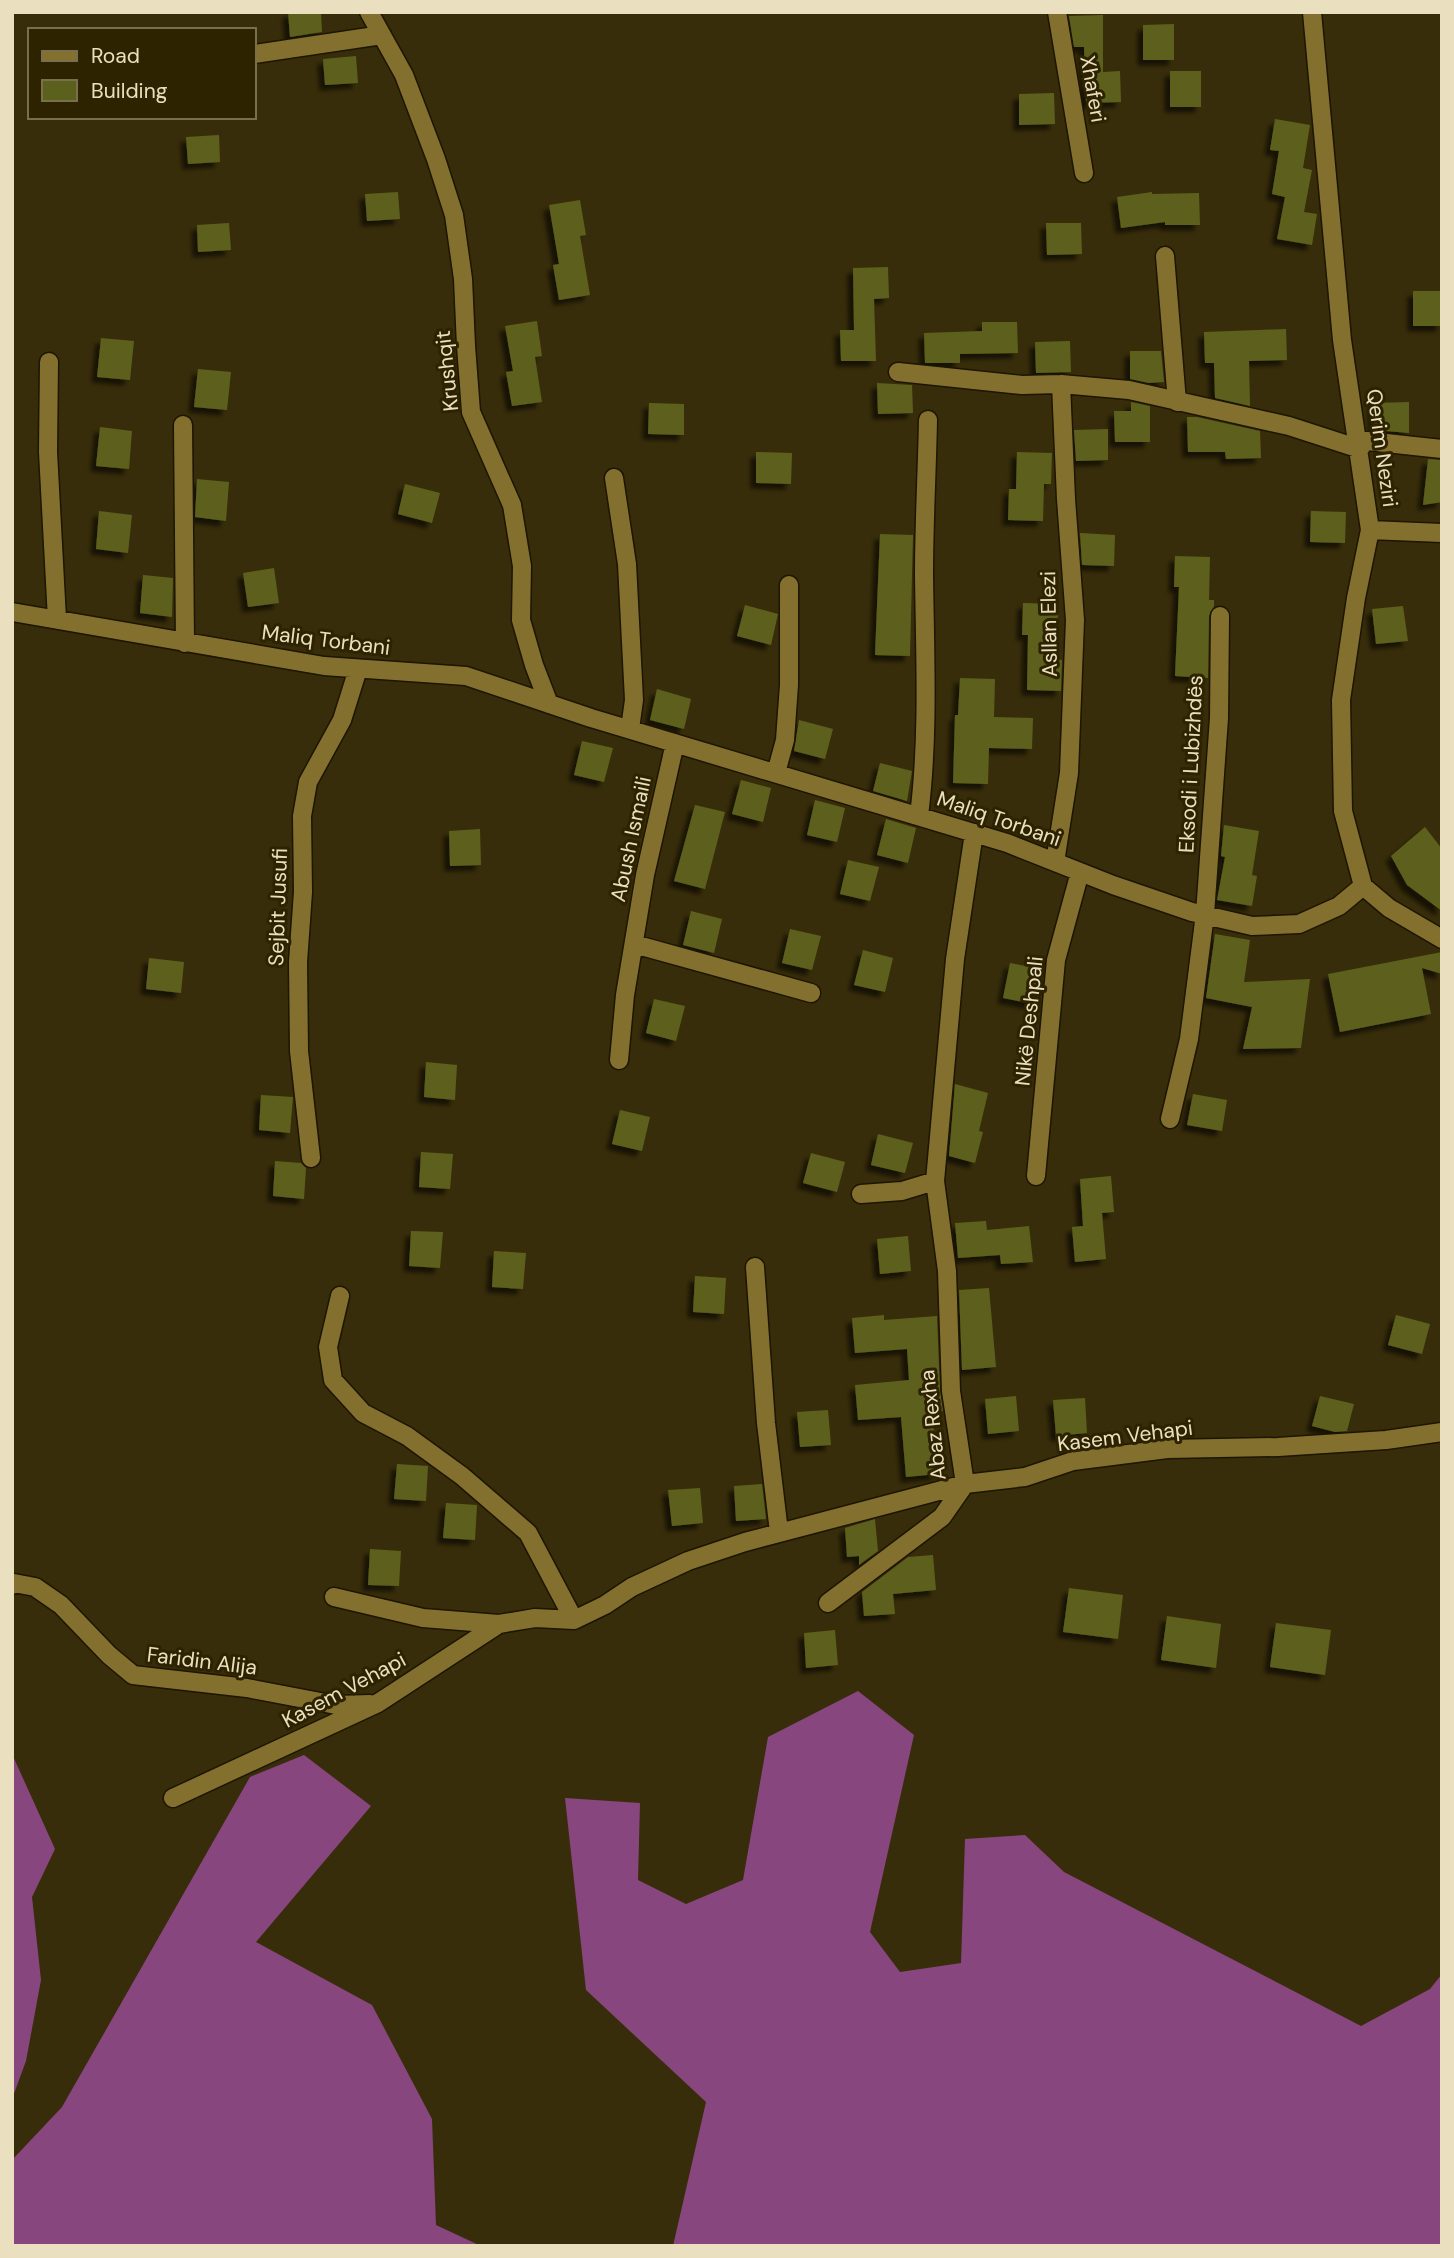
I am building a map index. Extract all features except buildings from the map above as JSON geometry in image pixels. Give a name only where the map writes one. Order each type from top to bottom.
[{"type":"street","name":"Krushqit","points":[[369,12],[404,75],[454,215],[463,279],[471,412],[512,505],[522,566],[521,620],[534,666],[549,704]]},
{"type":"street","name":"Xhaferi","points":[[1057,12],[1084,173]]},
{"type":"street","name":"Qerim Neziri","points":[[1312,12],[1342,340],[1370,530],[1356,598],[1341,700],[1343,811],[1363,886]]},
{"type":"street","points":[[256,54],[382,36]]},
{"type":"street","points":[[1165,256],[1177,402]]},
{"type":"street","points":[[49,362],[48,452],[57,619]]},
{"type":"street","points":[[898,372],[1022,385],[1061,384],[1129,390],[1359,444],[1442,449]]},
{"type":"street","name":"Asllan Elezi","points":[[1055,862],[1069,773],[1075,620],[1061,384]]},
{"type":"street","points":[[919,816],[927,718],[924,574],[928,419]]},
{"type":"street","points":[[183,425],[186,643]]},
{"type":"street","points":[[614,478],[627,564],[634,701],[630,729]]},
{"type":"street","points":[[1370,530],[1442,533]]},
{"type":"street","points":[[776,773],[785,740],[789,685],[789,585]]},
{"type":"street","name":"Maliq Torbani","points":[[12,612],[324,666],[466,676],[675,743],[974,833],[1205,915],[1252,926],[1299,925],[1339,906],[1363,886]]},
{"type":"street","name":"Eksodi i Lubizhdës","points":[[1205,915],[1219,718],[1220,616]]},
{"type":"street","name":"Sejbit Jusufi","points":[[312,1158],[299,1051],[298,962],[303,892],[302,816],[308,782],[342,720],[358,668]]},
{"type":"street","name":"Abush Ismaili","points":[[619,1060],[625,995],[645,875],[675,743]]},
{"type":"street","name":"Abaz Rexha","points":[[828,1603],[942,1517],[965,1484],[951,1391],[947,1270],[934,1181],[955,960],[974,833]]},
{"type":"street","name":"Nikë Deshpali","points":[[1036,1176],[1056,960],[1080,872]]},
{"type":"street","points":[[1363,886],[1389,908],[1442,939]]},
{"type":"street","points":[[1170,1119],[1189,1039],[1205,915]]},
{"type":"street","points":[[634,944],[811,993]]},
{"type":"street","points":[[861,1194],[902,1191],[934,1181]]},
{"type":"street","points":[[755,1267],[766,1423],[779,1532]]},
{"type":"street","points":[[340,1296],[328,1347],[333,1380],[363,1413],[407,1436],[462,1476],[528,1533],[574,1620]]},
{"type":"street","name":"Kasem Vehapi","points":[[173,1798],[378,1703],[499,1624],[535,1618],[574,1620],[605,1605],[632,1587],[688,1561],[779,1532],[965,1484],[1025,1477],[1073,1461],[1167,1449],[1345,1443],[1442,1432]]},
{"type":"street","name":"Faridin Alija","points":[[12,1585],[14,1583],[35,1587],[61,1605],[109,1655],[133,1675],[247,1688],[336,1705],[378,1703]]},
{"type":"street","points":[[334,1597],[423,1618],[499,1624]]},
{"type":"shaded area","points":[[858,1691],[914,1735],[870,1932],[900,1972],[961,1963],[965,1839],[1025,1835],[1064,1872],[1361,2026],[1430,1989],[1442,1974],[1442,2246],[673,2246],[706,2102],[586,1990],[565,1798],[640,1803],[638,1880],[686,1904],[743,1880],[768,1737]]},
{"type":"shaded area","points":[[12,1754],[55,1849],[32,1897],[41,1980],[26,2061],[12,2099]]},
{"type":"shaded area","points":[[304,1755],[371,1806],[256,1942],[372,2005],[432,2119],[436,2225],[481,2246],[12,2246],[12,2160],[62,2107],[250,1777]]}]
